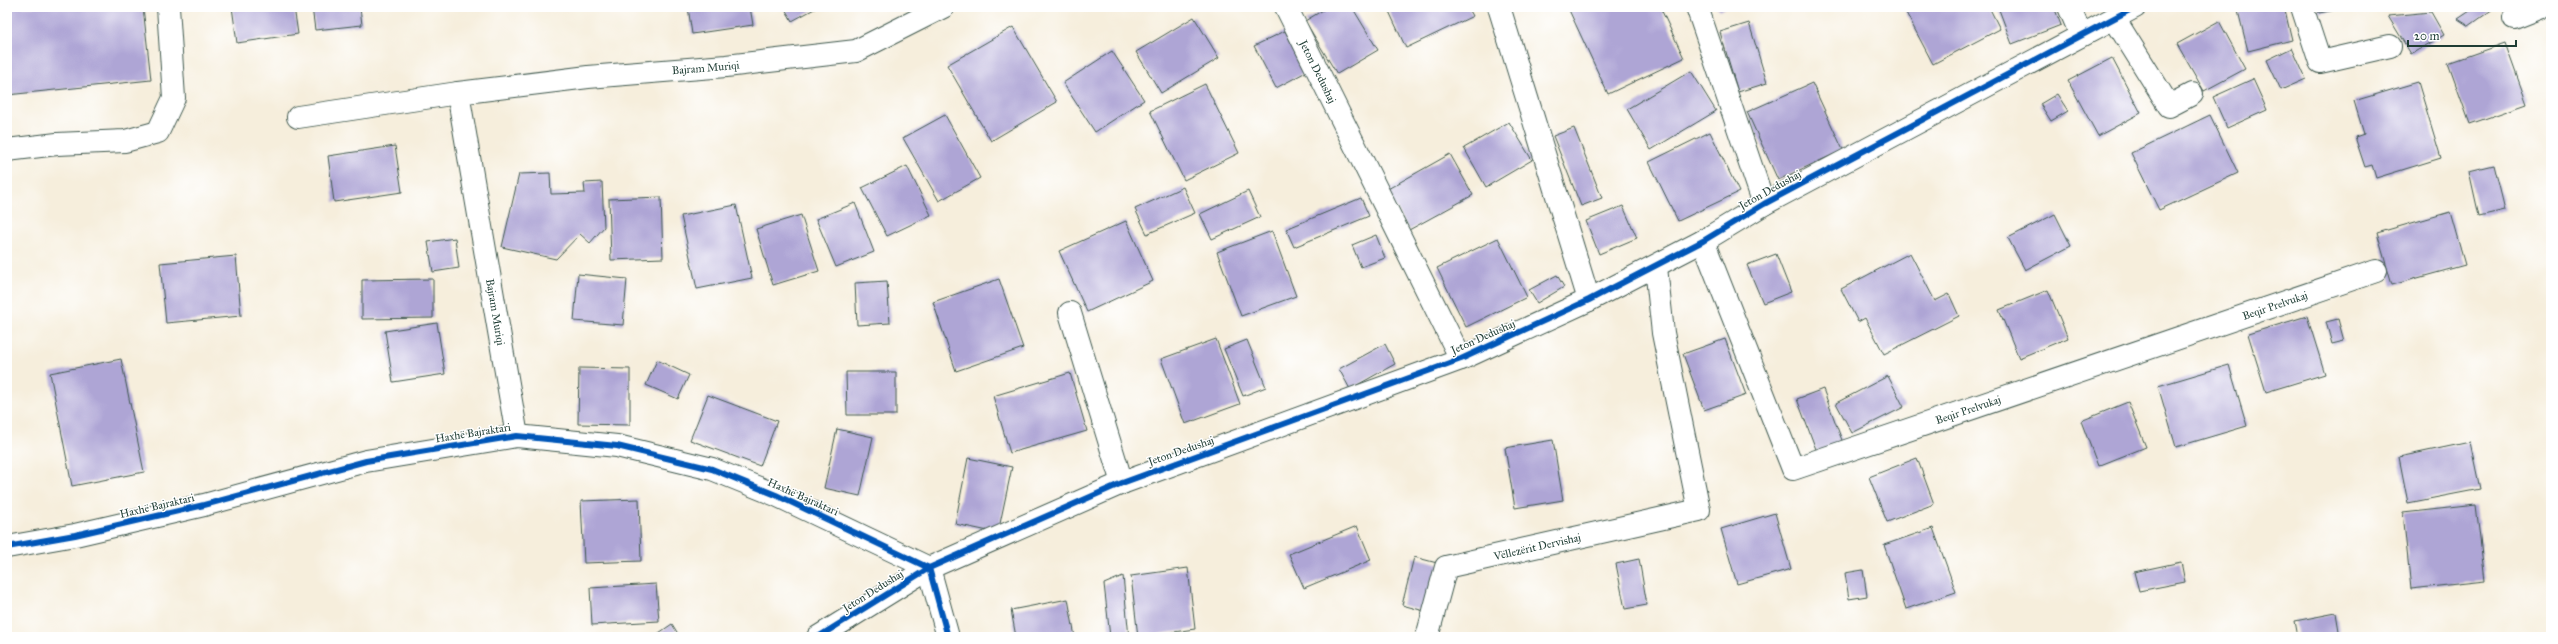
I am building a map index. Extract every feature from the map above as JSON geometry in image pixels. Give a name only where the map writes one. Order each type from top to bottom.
[{"type":"street","points":[[7,150],[57,144],[125,141],[158,132],[174,98],[168,7]]},
{"type":"street","name":"Bajram Muriqi","points":[[298,117],[458,93],[588,77],[726,66],[856,50],[943,7]]},
{"type":"street","points":[[1499,7],[1589,300]]},
{"type":"street","name":"Jeton Dedushaj","points":[[1697,7],[1764,204]]},
{"type":"street","points":[[2069,7],[2081,35]]},
{"type":"street","name":"Jeton Dedushaj","points":[[818,637],[929,568],[1122,483],[1461,359],[1589,300],[1656,267],[1703,241],[1764,204],[2135,7]]},
{"type":"street","points":[[2302,7],[2320,62],[2390,46]]},
{"type":"street","points":[[2514,18],[2542,7]]},
{"type":"street","name":"Jeton Dedushaj","points":[[1289,14],[1461,359]]},
{"type":"street","points":[[2114,18],[2169,106],[2192,94]]},
{"type":"street","name":"Bajram Muriqi","points":[[458,93],[517,436]]},
{"type":"street","name":"Beqir Prelvukaj","points":[[1703,241],[1793,469],[2376,272]]},
{"type":"street","name":"Vëllezërit Dervishaj","points":[[1427,637],[1446,567],[1698,510],[1663,333],[1656,267]]},
{"type":"street","points":[[1070,313],[1122,483]]},
{"type":"street","name":"Haxhë Bajraktari","points":[[7,547],[75,534],[204,505],[366,461],[517,436],[617,446],[712,469],[776,495],[929,568]]},
{"type":"street","points":[[929,568],[948,637]]},
{"type":"building","points":[[7,7],[143,7],[151,80],[7,95]]},
{"type":"building","points":[[232,7],[294,7],[298,34],[237,43]]},
{"type":"building","points":[[312,7],[360,7],[362,25],[315,30]]},
{"type":"building","points":[[688,7],[750,7],[753,25],[692,34]]},
{"type":"building","points":[[784,7],[818,7],[792,21]]},
{"type":"building","points":[[1328,7],[1352,7],[1378,50],[1337,74],[1305,21]]},
{"type":"building","points":[[1387,7],[1468,7],[1473,16],[1406,48]]},
{"type":"building","points":[[1576,7],[1660,7],[1684,58],[1608,94],[1569,10]]},
{"type":"building","points":[[1717,7],[1726,7],[1719,11]]},
{"type":"building","points":[[1903,7],[1989,7],[2000,29],[1933,64]]},
{"type":"building","points":[[1998,7],[2054,7],[2061,25],[2012,44]]},
{"type":"building","points":[[2237,7],[2284,7],[2292,40],[2248,51]]},
{"type":"building","points":[[2318,7],[2347,7],[2347,8],[2319,13]]},
{"type":"building","points":[[2467,7],[2492,7],[2493,9],[2469,26],[2458,19],[2470,11]]},
{"type":"building","points":[[2431,12],[2444,35],[2411,54],[2388,16]]},
{"type":"building","points":[[1194,17],[1219,58],[1161,93],[1136,52]]},
{"type":"building","points":[[2219,21],[2245,69],[2204,91],[2177,44]]},
{"type":"building","points":[[1749,23],[1767,83],[1738,92],[1720,32]]},
{"type":"building","points":[[1013,27],[1057,102],[991,141],[947,65]]},
{"type":"building","points":[[1285,31],[1306,72],[1276,88],[1254,46]]},
{"type":"building","points":[[2505,43],[2527,104],[2470,124],[2448,63]]},
{"type":"building","points":[[2292,48],[2306,79],[2281,90],[2267,60]]},
{"type":"building","points":[[1112,51],[1144,100],[1095,132],[1063,83]]},
{"type":"building","points":[[2112,58],[2141,113],[2098,136],[2068,81]]},
{"type":"building","points":[[1691,71],[1716,111],[1651,150],[1627,109]]},
{"type":"building","points":[[2253,79],[2267,110],[2227,128],[2213,97]]},
{"type":"building","points":[[2418,82],[2441,158],[2376,178],[2372,165],[2365,167],[2355,137],[2364,134],[2354,101]]},
{"type":"building","points":[[1812,83],[1843,150],[1778,180],[1747,112]]},
{"type":"building","points":[[1205,84],[1239,153],[1184,180],[1150,111]]},
{"type":"building","points":[[2057,94],[2068,111],[2051,121],[2040,104]]},
{"type":"building","points":[[945,115],[980,178],[939,201],[903,138]]},
{"type":"building","points":[[2210,115],[2238,173],[2159,210],[2131,153]]},
{"type":"building","points":[[1509,122],[1532,160],[1486,187],[1464,148]]},
{"type":"building","points":[[1574,128],[1602,198],[1581,206],[1553,136]]},
{"type":"building","points":[[1710,132],[1739,192],[1678,221],[1649,162]]},
{"type":"building","points":[[395,146],[402,192],[334,202],[328,156]]},
{"type":"building","points":[[1450,154],[1473,195],[1409,230],[1386,190]]},
{"type":"building","points":[[2494,165],[2505,210],[2479,216],[2469,171]]},
{"type":"building","points":[[907,166],[931,215],[887,236],[862,188]]},
{"type":"building","points":[[550,173],[551,194],[585,193],[584,183],[602,182],[604,227],[590,243],[580,234],[556,259],[502,247],[519,174]]},
{"type":"building","points":[[1183,187],[1195,213],[1147,234],[1135,209]]},
{"type":"building","points":[[1248,191],[1260,217],[1212,239],[1200,214]]},
{"type":"building","points":[[661,197],[663,258],[611,260],[609,199]]},
{"type":"building","points":[[1361,198],[1369,216],[1294,247],[1286,229]]},
{"type":"building","points":[[855,203],[874,252],[836,267],[816,219]]},
{"type":"building","points":[[736,205],[752,278],[697,289],[681,216]]},
{"type":"building","points":[[1623,206],[1637,238],[1599,254],[1586,221]]},
{"type":"building","points":[[2450,212],[2465,265],[2392,285],[2377,233]]},
{"type":"building","points":[[2055,214],[2071,246],[2025,270],[2008,238]]},
{"type":"building","points":[[801,215],[819,271],[773,285],[756,229]]},
{"type":"building","points":[[1126,221],[1153,281],[1087,312],[1059,251]]},
{"type":"building","points":[[1272,231],[1296,296],[1241,316],[1217,252]]},
{"type":"building","points":[[1376,235],[1385,258],[1361,267],[1352,245]]},
{"type":"building","points":[[455,238],[459,268],[433,272],[428,242]]},
{"type":"building","points":[[1498,238],[1527,297],[1466,327],[1437,268]]},
{"type":"building","points":[[1910,253],[1935,301],[1949,294],[1959,316],[1884,354],[1865,318],[1858,322],[1841,289]]},
{"type":"building","points":[[1776,254],[1791,292],[1763,303],[1747,265]]},
{"type":"building","points":[[236,256],[241,316],[166,323],[160,263]]},
{"type":"building","points":[[578,274],[627,279],[623,325],[574,321]]},
{"type":"building","points":[[1557,275],[1564,287],[1537,303],[1529,290]]},
{"type":"building","points":[[433,279],[433,318],[362,319],[362,280]]},
{"type":"building","points":[[999,279],[1023,348],[956,371],[933,302]]},
{"type":"building","points":[[887,281],[890,323],[857,325],[855,283]]},
{"type":"building","points":[[2048,290],[2068,338],[2019,358],[1999,310]]},
{"type":"building","points":[[2307,316],[2325,374],[2266,392],[2248,334]]},
{"type":"building","points":[[2338,319],[2344,341],[2332,344],[2326,322]]},
{"type":"building","points":[[437,323],[445,374],[393,382],[385,331]]},
{"type":"building","points":[[1216,339],[1240,404],[1185,424],[1161,359]]},
{"type":"building","points":[[1725,339],[1746,395],[1704,410],[1683,354]]},
{"type":"building","points":[[1247,340],[1266,387],[1243,396],[1224,349]]},
{"type":"building","points":[[1385,344],[1395,364],[1350,389],[1339,369]]},
{"type":"building","points":[[121,359],[144,472],[72,486],[50,373]]},
{"type":"building","points":[[657,360],[689,375],[678,399],[646,385]]},
{"type":"building","points":[[2229,365],[2247,426],[2176,447],[2158,386]]},
{"type":"building","points":[[579,368],[630,369],[630,425],[578,424]]},
{"type":"building","points":[[846,372],[896,372],[896,415],[847,415]]},
{"type":"building","points":[[1070,373],[1087,431],[1010,453],[993,396]]},
{"type":"building","points":[[1888,376],[1904,407],[1852,433],[1836,403]]},
{"type":"building","points":[[1823,389],[1843,443],[1817,452],[1797,399]]},
{"type":"building","points":[[708,395],[777,421],[760,466],[690,440]]},
{"type":"building","points":[[2128,402],[2146,447],[2098,466],[2081,421]]},
{"type":"building","points":[[837,429],[873,437],[860,496],[824,488]]},
{"type":"building","points":[[1553,440],[1563,500],[1515,508],[1505,448]]},
{"type":"building","points":[[2470,442],[2480,489],[2408,503],[2399,457]]},
{"type":"building","points":[[968,458],[1012,467],[998,533],[955,524]]},
{"type":"building","points":[[1917,458],[1934,504],[1887,522],[1869,477]]},
{"type":"building","points":[[639,499],[641,561],[584,563],[581,501]]},
{"type":"building","points":[[2476,505],[2485,581],[2411,589],[2403,513]]},
{"type":"building","points":[[1775,513],[1791,569],[1737,584],[1721,529]]},
{"type":"building","points":[[1357,526],[1371,560],[1304,588],[1289,554]]},
{"type":"building","points":[[1933,528],[1956,592],[1906,609],[1884,545]]},
{"type":"building","points":[[1414,557],[1441,564],[1428,612],[1402,605]]},
{"type":"building","points":[[1639,559],[1647,605],[1625,609],[1616,564]]},
{"type":"building","points":[[2181,562],[2185,582],[2139,591],[2134,572]]},
{"type":"building","points":[[1188,568],[1195,629],[1138,637],[1131,576]]},
{"type":"building","points":[[1863,570],[1867,596],[1849,599],[1845,573]]},
{"type":"building","points":[[1123,576],[1129,637],[1110,637],[1104,584]]},
{"type":"building","points":[[656,584],[659,621],[592,625],[590,588]]},
{"type":"building","points":[[1068,599],[1075,637],[1016,637],[1011,610]]},
{"type":"building","points":[[2336,613],[2340,637],[2298,637],[2295,621]]},
{"type":"building","points":[[672,624],[680,637],[653,637]]},
{"type":"cycle path","points":[[818,637],[929,568],[1122,483],[1461,359],[1589,300],[1703,241],[1764,204],[2135,7]]},
{"type":"cycle path","points":[[7,547],[75,535],[204,505],[366,461],[517,436],[617,446],[712,469],[776,495],[929,568],[948,637]]}]
